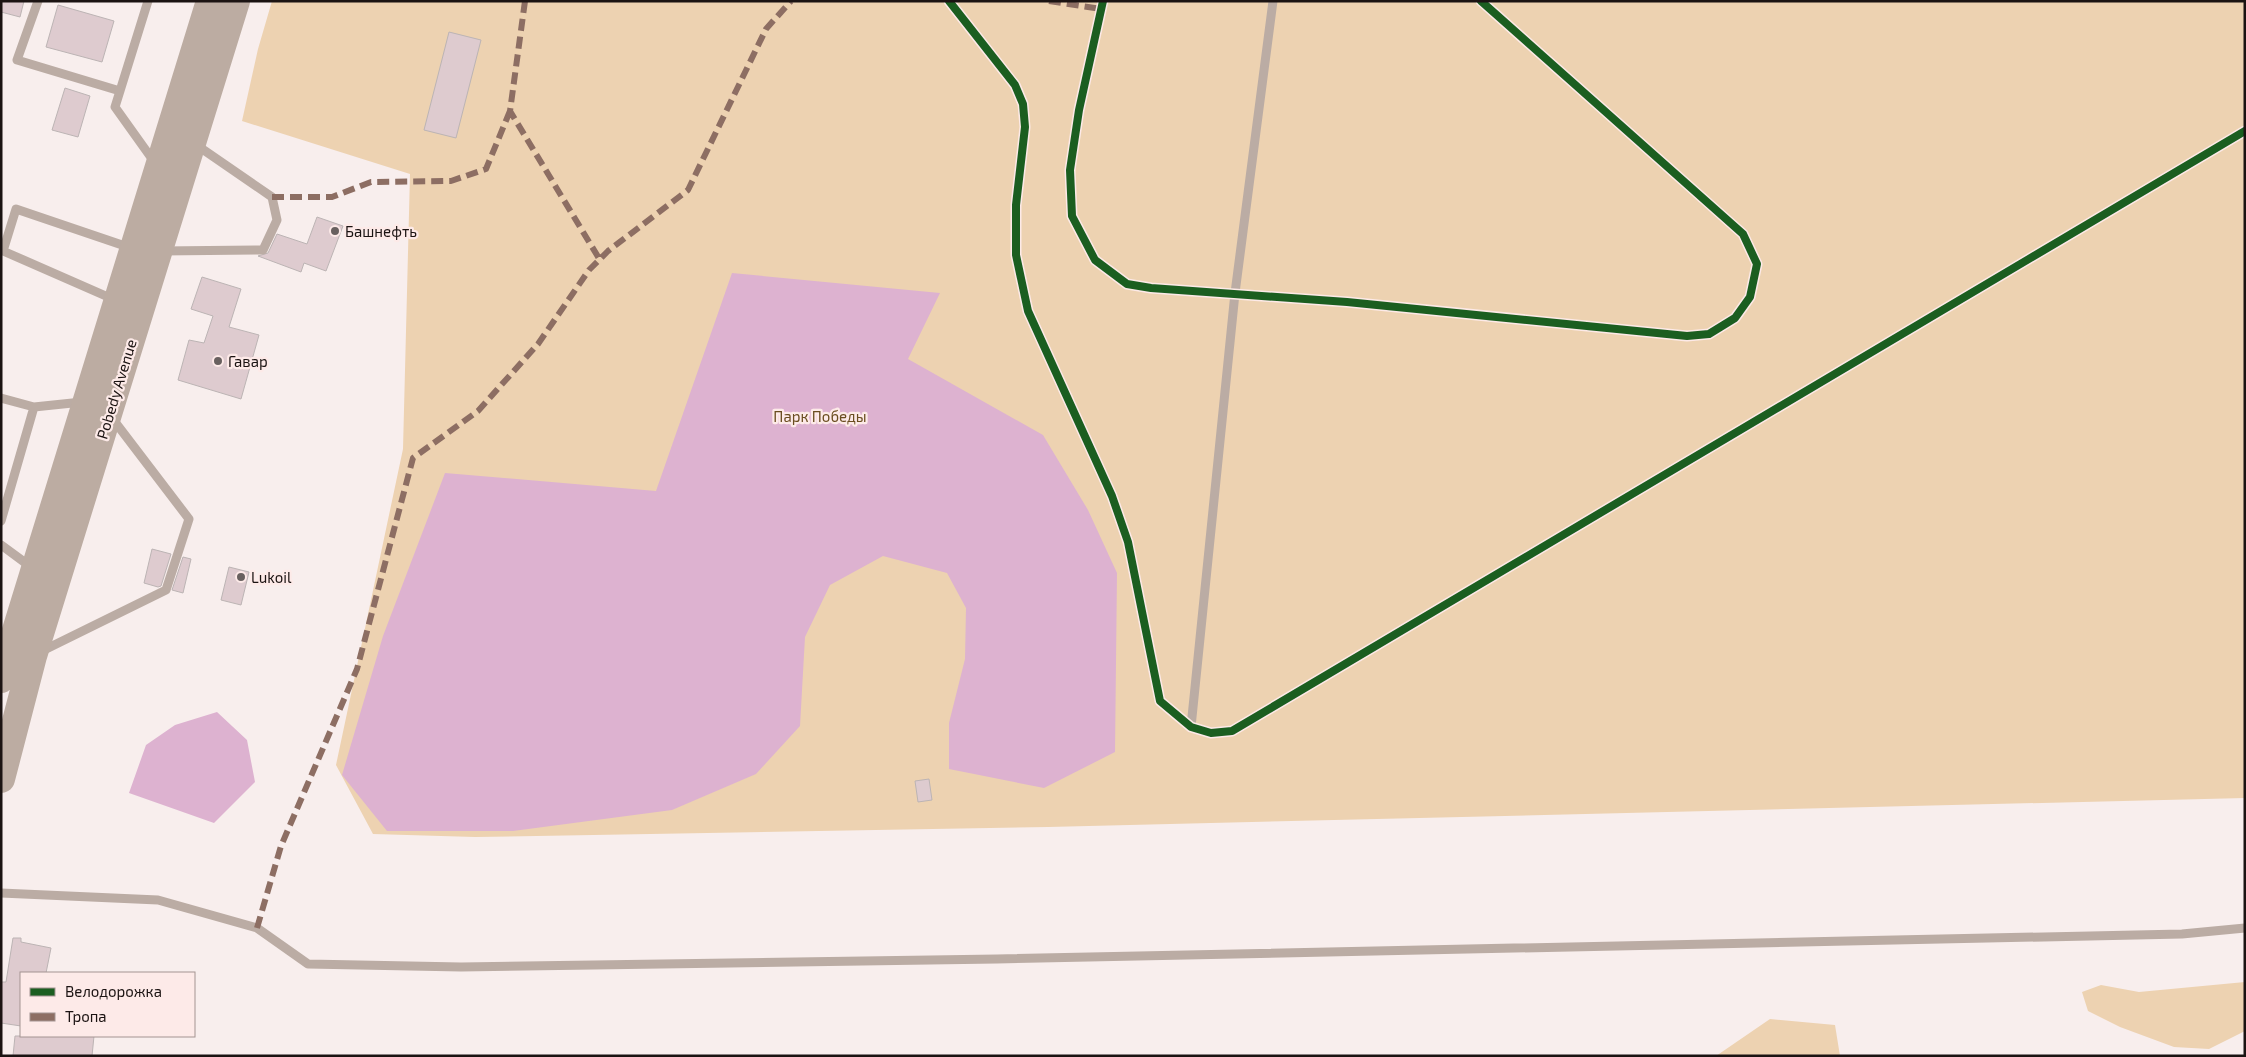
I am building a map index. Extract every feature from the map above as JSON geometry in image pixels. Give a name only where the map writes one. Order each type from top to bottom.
[{"type":"main road","name":"Pobedy Avenue","points":[[1,779],[98,408],[146,250],[158,168],[210,1]]},
{"type":"main road","name":"Pobedy Avenue","points":[[1,680],[35,570],[98,408],[117,301],[146,250],[193,143],[236,1]]},
{"type":"lane","points":[[38,1],[17,60],[120,91]]},
{"type":"lane","points":[[148,1],[115,107],[158,168]]},
{"type":"lane","points":[[1190,727],[1235,293],[1273,1]]},
{"type":"lane","points":[[117,301],[2,251],[16,210],[146,250],[264,250],[277,220],[272,197],[193,143]]},
{"type":"lane","points":[[1,398],[34,407],[98,408],[189,519],[166,590],[33,656]]},
{"type":"lane","points":[[1,521],[34,407]]},
{"type":"lane","points":[[1,545],[35,570]]},
{"type":"lane","points":[[1,893],[158,900],[257,928],[308,964],[327,965],[461,966],[1007,959],[2162,934],[2245,928]]},
{"type":"green space","name":"Парк Победы","points":[[272,1],[2245,1],[2245,798],[1048,827],[475,837],[373,834],[336,765],[403,449],[410,174],[242,121],[258,49]]},
{"type":"green space","points":[[2245,982],[2245,1031],[2209,1049],[2174,1047],[2120,1027],[2088,1011],[2082,992],[2101,985],[2139,992]]},
{"type":"green space","points":[[1770,1019],[1835,1025],[1840,1056],[1716,1056]]},
{"type":"shaded area","points":[[732,273],[940,293],[908,359],[1043,435],[1088,510],[1117,573],[1115,752],[1044,788],[949,769],[949,723],[965,659],[966,608],[947,573],[883,556],[830,585],[805,637],[800,726],[756,774],[672,810],[513,831],[387,831],[342,775],[383,636],[445,473],[656,491]]},
{"type":"shaded area","points":[[217,712],[247,740],[255,782],[214,823],[129,793],[146,745],[175,725]]},
{"type":"building","points":[[1,1],[24,1],[20,17],[1,12]]},
{"type":"building","points":[[58,5],[114,21],[102,62],[46,47]]},
{"type":"building","points":[[449,32],[481,40],[456,138],[424,130]]},
{"type":"building","points":[[65,88],[90,96],[78,137],[52,130]]},
{"type":"building","points":[[317,217],[343,226],[326,271],[304,263],[301,272],[258,256],[268,253],[277,234],[307,244]]},
{"type":"building","name":"Гавар","points":[[202,277],[241,289],[229,327],[259,335],[241,399],[178,380],[189,340],[204,343],[213,316],[191,309]]},
{"type":"building","points":[[152,549],[171,554],[161,586],[158,587],[144,583]]},
{"type":"building","points":[[183,557],[191,559],[183,593],[172,590]]},
{"type":"building","points":[[229,567],[249,572],[241,605],[221,600]]},
{"type":"building","points":[[929,779],[932,800],[918,802],[915,781]]},
{"type":"building","points":[[13,938],[21,938],[21,942],[51,948],[46,972],[20,972],[20,1026],[1,1023],[1,982],[6,982]]},
{"type":"building","points":[[15,1036],[94,1037],[92,1056],[13,1056]]},
{"type":"marked path","points":[[525,1],[510,111],[600,260]]},
{"type":"marked path","points":[[257,928],[281,846],[357,669],[413,458],[478,411],[538,344],[589,270],[608,251],[688,190],[766,29],[791,1]]},
{"type":"marked path","points":[[1049,1],[1101,9]]},
{"type":"marked path","points":[[272,197],[332,197],[371,182],[451,181],[486,169],[510,111]]},
{"type":"cycle path","points":[[949,1],[1015,85],[1023,104],[1025,127],[1016,205],[1016,255],[1028,311],[1112,496],[1128,542],[1160,701],[1191,727],[1211,733],[1232,731],[2245,131]]},
{"type":"cycle path","points":[[1103,1],[1079,110],[1070,170],[1072,216],[1095,260],[1127,284],[1151,288],[1347,302],[1687,336],[1709,334],[1735,318],[1750,297],[1757,264],[1743,234],[1481,1]]},
{"type":"place","name":"Башнефть","points":[[335,231]]},
{"type":"place","name":"Гавар","points":[[218,361]]},
{"type":"place","name":"Lukoil","points":[[241,577]]}]
